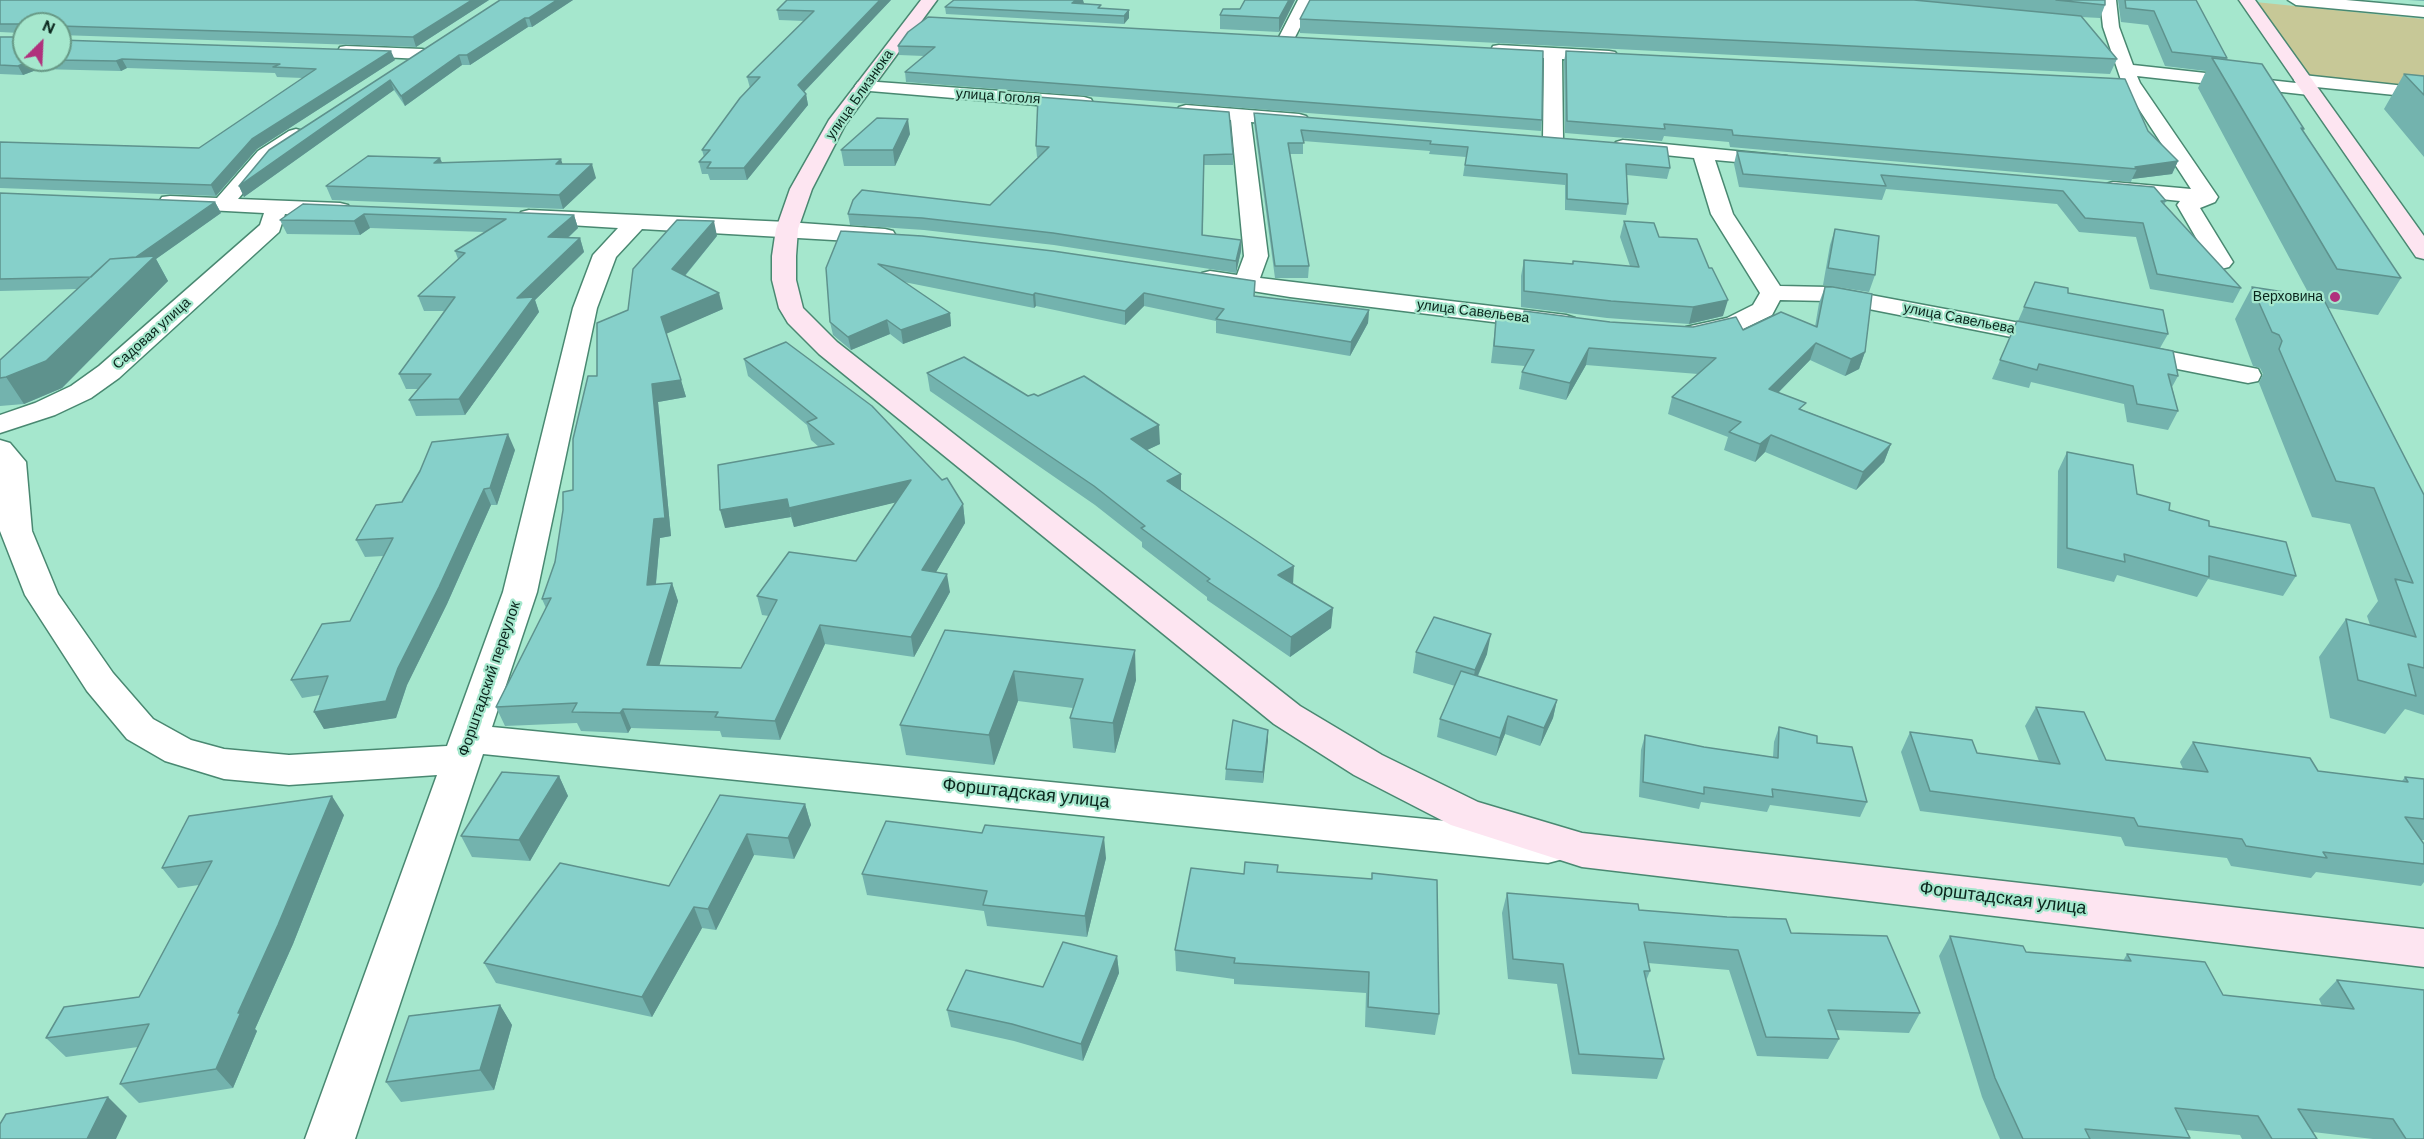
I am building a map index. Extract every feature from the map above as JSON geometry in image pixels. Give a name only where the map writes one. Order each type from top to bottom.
[{"type":"street","name":"улица Близнюка","points":[[787,229],[806,180],[836,124],[929,0]]},
{"type":"street","points":[[1306,0],[1281,39],[1310,40]]},
{"type":"street","points":[[2108,0],[2106,27],[2128,76],[2207,197]]},
{"type":"street","points":[[2247,0],[2424,252]]},
{"type":"street","points":[[2296,0],[2424,12]]},
{"type":"street","points":[[912,20],[936,21]]},
{"type":"street","points":[[393,73],[441,42]]},
{"type":"street","points":[[1484,50],[1624,57]]},
{"type":"street","points":[[329,51],[422,54]]},
{"type":"street","points":[[1553,53],[1553,140]]},
{"type":"street","points":[[2107,82],[2128,76],[2424,93]]},
{"type":"street","name":"улица Гоголя","points":[[864,86],[1100,105]]},
{"type":"street","points":[[1170,110],[1323,122]]},
{"type":"street","points":[[1241,116],[1241,134],[1256,256],[1246,283]]},
{"type":"street","points":[[224,203],[265,155],[314,124]]},
{"type":"street","points":[[1532,138],[1576,142]]},
{"type":"street","points":[[1599,144],[1796,161]]},
{"type":"street","points":[[1677,333],[1689,334],[1734,324],[1763,310],[1772,293],[1722,214],[1702,153]]},
{"type":"street","points":[[2090,186],[2207,197]]},
{"type":"street","points":[[2207,197],[2188,205],[2221,262]]},
{"type":"street","points":[[146,201],[358,211]]},
{"type":"street","name":"Садовая улица","points":[[0,424],[81,392],[109,372],[271,228],[276,208]]},
{"type":"street","points":[[509,216],[787,229],[912,238]]},
{"type":"street","name":"Форштадский переулок","points":[[330,1139],[520,592],[585,308],[605,255],[637,221]]},
{"type":"street","name":"Форштадская улица","points":[[787,229],[784,264],[787,298],[797,318],[828,348],[1287,715],[1368,765],[1465,814],[1582,850]]},
{"type":"street","name":"улица Савельева","points":[[1189,274],[1583,325]]},
{"type":"street","name":"улица Савельева","points":[[1772,293],[1828,294],[2248,375]]},
{"type":"street","name":"Форштадская улица","points":[[0,449],[11,462],[16,531],[42,595],[100,682],[140,729],[179,751],[224,764],[289,770],[466,749],[1582,850],[2424,948]]},
{"type":"green space","points":[[2255,2],[2424,19],[2424,89],[2305,76]]},
{"type":"building","points":[[0,0],[472,0],[413,37],[72,26],[72,12],[12,12],[12,24],[0,24]]},
{"type":"building","points":[[500,0],[557,0],[467,55],[459,55],[401,96],[390,80],[239,186],[269,150]]},
{"type":"building","points":[[787,0],[880,0],[798,85],[806,94],[744,168],[707,168],[711,162],[699,162],[710,150],[702,150],[740,98],[760,77],[747,77],[814,11],[777,10]]},
{"type":"building","points":[[954,0],[1076,0],[1072,3],[1129,10],[1124,16],[945,7]]},
{"type":"building","points":[[1245,0],[1289,0],[1279,18],[1220,15],[1223,9],[1240,9]]},
{"type":"building","points":[[1310,0],[1914,0],[2081,16],[2117,59],[1300,19]]},
{"type":"building","points":[[2056,0],[2105,0],[2105,5]]},
{"type":"building","points":[[2125,0],[2196,0],[2227,58],[2172,52],[2154,11],[2126,8]]},
{"type":"building","points":[[928,17],[1543,51],[1542,120],[905,72],[935,47],[898,46],[908,32]]},
{"type":"building","points":[[0,37],[12,37],[12,66],[0,65]]},
{"type":"building","points":[[72,40],[391,51],[252,139],[211,185],[0,178],[0,142],[199,148],[316,69],[273,67],[280,64],[122,59],[116,61],[72,60]]},
{"type":"building","points":[[1566,51],[2125,79],[2148,131],[2178,161],[2135,167],[2137,169],[1733,135],[1732,130],[1664,124],[1665,129],[1567,121]]},
{"type":"building","points":[[2212,58],[2262,64],[2304,129],[2301,128],[2401,278],[2337,269]]},
{"type":"building","points":[[2404,74],[2424,76],[2424,95]]},
{"type":"building","points":[[1038,97],[1229,112],[1233,154],[1204,155],[1202,235],[1241,240],[1236,261],[1053,233],[922,218],[848,214],[853,200],[862,190],[990,205],[1049,147],[1036,146]]},
{"type":"building","points":[[1254,113],[1667,147],[1670,168],[1626,164],[1628,204],[1567,199],[1567,174],[1465,165],[1468,147],[1430,144],[1431,141],[1301,130],[1304,143],[1288,143],[1309,266],[1275,266]]},
{"type":"building","points":[[877,118],[908,119],[893,150],[841,150]]},
{"type":"building","points":[[1737,151],[2154,187],[2166,201],[2161,201],[2241,288],[2157,274],[2143,223],[2085,218],[2063,191],[1881,175],[1886,186],[1743,174]]},
{"type":"building","points":[[368,156],[440,158],[434,163],[561,159],[556,164],[592,164],[559,195],[326,186]]},
{"type":"building","points":[[0,193],[215,202],[136,257],[110,259],[91,277],[0,279]]},
{"type":"building","points":[[303,204],[574,215],[548,237],[580,238],[517,298],[534,297],[459,399],[409,400],[431,374],[399,374],[455,297],[418,296],[465,253],[455,251],[506,219],[364,214],[354,221],[280,220]]},
{"type":"building","points":[[677,220],[714,221],[672,269],[719,293],[661,317],[681,380],[652,384],[665,518],[654,519],[647,585],[672,583],[647,665],[741,668],[777,600],[757,596],[789,552],[856,561],[911,480],[789,508],[787,499],[720,510],[718,465],[834,444],[807,422],[817,418],[744,359],[786,342],[872,406],[942,480],[947,478],[963,504],[922,570],[947,574],[911,637],[820,625],[775,721],[715,717],[718,712],[623,709],[620,713],[572,712],[577,703],[496,707],[551,598],[542,599],[555,562],[563,510],[563,492],[573,490],[573,439],[588,376],[597,376],[597,323],[628,310],[633,269]]},
{"type":"building","points":[[1624,221],[1654,223],[1659,237],[1697,239],[1709,268],[1712,268],[1728,300],[1693,307],[1524,291],[1524,260],[1573,264],[1573,261],[1639,267]]},
{"type":"building","points":[[1835,229],[1879,236],[1875,275],[1828,268]]},
{"type":"building","points":[[841,231],[922,236],[1053,251],[1255,281],[1254,296],[1369,310],[1351,342],[1216,319],[1224,309],[1144,293],[1125,311],[878,264],[950,313],[901,330],[887,320],[848,337],[830,322],[826,268]]},
{"type":"building","points":[[155,256],[46,361],[0,378],[0,360],[110,259]]},
{"type":"building","points":[[2035,282],[2068,288],[2068,293],[2163,310],[2168,334],[2024,307]]},
{"type":"building","points":[[1825,287],[1872,294],[1865,352],[1851,359],[1816,343],[1769,389],[1806,403],[1799,409],[1891,444],[1863,472],[1771,435],[1760,444],[1729,432],[1741,422],[1672,397],[1716,358],[1589,348],[1570,383],[1522,372],[1534,350],[1494,346],[1496,319],[1524,321],[1524,311],[1610,322],[1693,327],[1736,317],[1743,330],[1781,312],[1817,327]]},
{"type":"building","points":[[2252,287],[2323,298],[2424,495],[2424,668],[2408,664],[2416,696],[2358,680],[2346,619],[2416,637],[2395,579],[2413,583],[2374,488],[2336,481],[2279,349],[2282,341],[2279,335],[2272,332]]},
{"type":"building","points":[[2017,321],[2173,351],[2178,376],[2168,374],[2178,411],[2137,404],[2133,386],[2039,364],[2037,370],[2000,360]]},
{"type":"building","points":[[964,357],[1028,396],[1034,394],[1038,396],[1084,376],[1159,425],[1131,439],[1181,474],[1167,481],[1294,566],[1278,575],[1333,608],[1291,637],[1207,581],[1210,579],[1141,528],[1145,526],[1094,486],[927,373]]},
{"type":"building","points":[[508,434],[490,488],[484,489],[439,587],[398,668],[386,701],[314,712],[328,676],[291,680],[322,624],[350,621],[393,538],[356,540],[376,505],[402,502],[420,471],[432,442]]},
{"type":"building","points":[[2067,452],[2133,465],[2137,494],[2170,503],[2169,510],[2209,521],[2209,526],[2286,542],[2296,576],[2209,556],[2209,577],[2124,554],[2125,562],[2067,548]]},
{"type":"building","points":[[1434,617],[1491,634],[1475,670],[1416,652]]},
{"type":"building","points":[[945,630],[1135,650],[1113,723],[1070,718],[1083,679],[1014,671],[989,735],[900,725]]},
{"type":"building","points":[[1461,671],[1557,700],[1544,728],[1508,716],[1500,738],[1440,719]]},
{"type":"building","points":[[2036,707],[2084,712],[2106,760],[2208,772],[2193,742],[2310,758],[2318,771],[2408,782],[2405,777],[2424,779],[2424,819],[2405,817],[2424,844],[2424,864],[2323,852],[2327,858],[2246,846],[2242,839],[2138,826],[2134,818],[1930,791],[1910,732],[1972,740],[1977,753],[2060,764]]},
{"type":"building","points":[[1233,720],[1268,730],[1263,772],[1226,769]]},
{"type":"building","points":[[1779,727],[1817,736],[1817,743],[1852,747],[1867,802],[1772,789],[1773,797],[1704,787],[1704,794],[1643,782],[1645,735],[1778,758]]},
{"type":"building","points":[[502,772],[559,776],[519,840],[461,836]]},
{"type":"building","points":[[720,795],[805,804],[788,838],[747,834],[708,909],[694,907],[642,997],[484,963],[560,863],[669,886]]},
{"type":"building","points":[[332,796],[216,1069],[120,1084],[149,1024],[46,1038],[64,1007],[139,997],[212,861],[162,868],[189,816]]},
{"type":"building","points":[[886,821],[982,833],[985,825],[1104,837],[1085,916],[983,905],[987,891],[862,874]]},
{"type":"building","points":[[1245,862],[1278,865],[1277,872],[1372,879],[1372,873],[1437,880],[1439,1014],[1368,1007],[1369,972],[1234,963],[1235,958],[1175,950],[1191,868],[1244,874]]},
{"type":"building","points":[[1507,893],[1638,904],[1639,910],[1786,919],[1791,933],[1887,936],[1920,1013],[1828,1010],[1839,1039],[1766,1037],[1738,950],[1644,942],[1650,971],[1644,971],[1664,1059],[1579,1054],[1563,964],[1513,959]]},
{"type":"building","points":[[1950,936],[2023,946],[2026,952],[2131,961],[2127,954],[2205,962],[2223,995],[2354,1009],[2337,980],[2424,990],[2424,1139],[2406,1139],[2393,1119],[2298,1109],[2317,1139],[2272,1139],[2258,1116],[2175,1108],[2190,1138],[2085,1129],[2090,1139],[2023,1139],[1995,1078]]},
{"type":"building","points":[[1063,942],[1117,956],[1081,1044],[1012,1024],[947,1010],[966,970],[1043,987]]},
{"type":"building","points":[[500,1005],[480,1070],[386,1082],[409,1016]]},
{"type":"building","points":[[108,1097],[87,1139],[0,1139],[0,1124],[6,1114]]},
{"type":"place","name":"Верховина","points":[[2335,297]]}]
